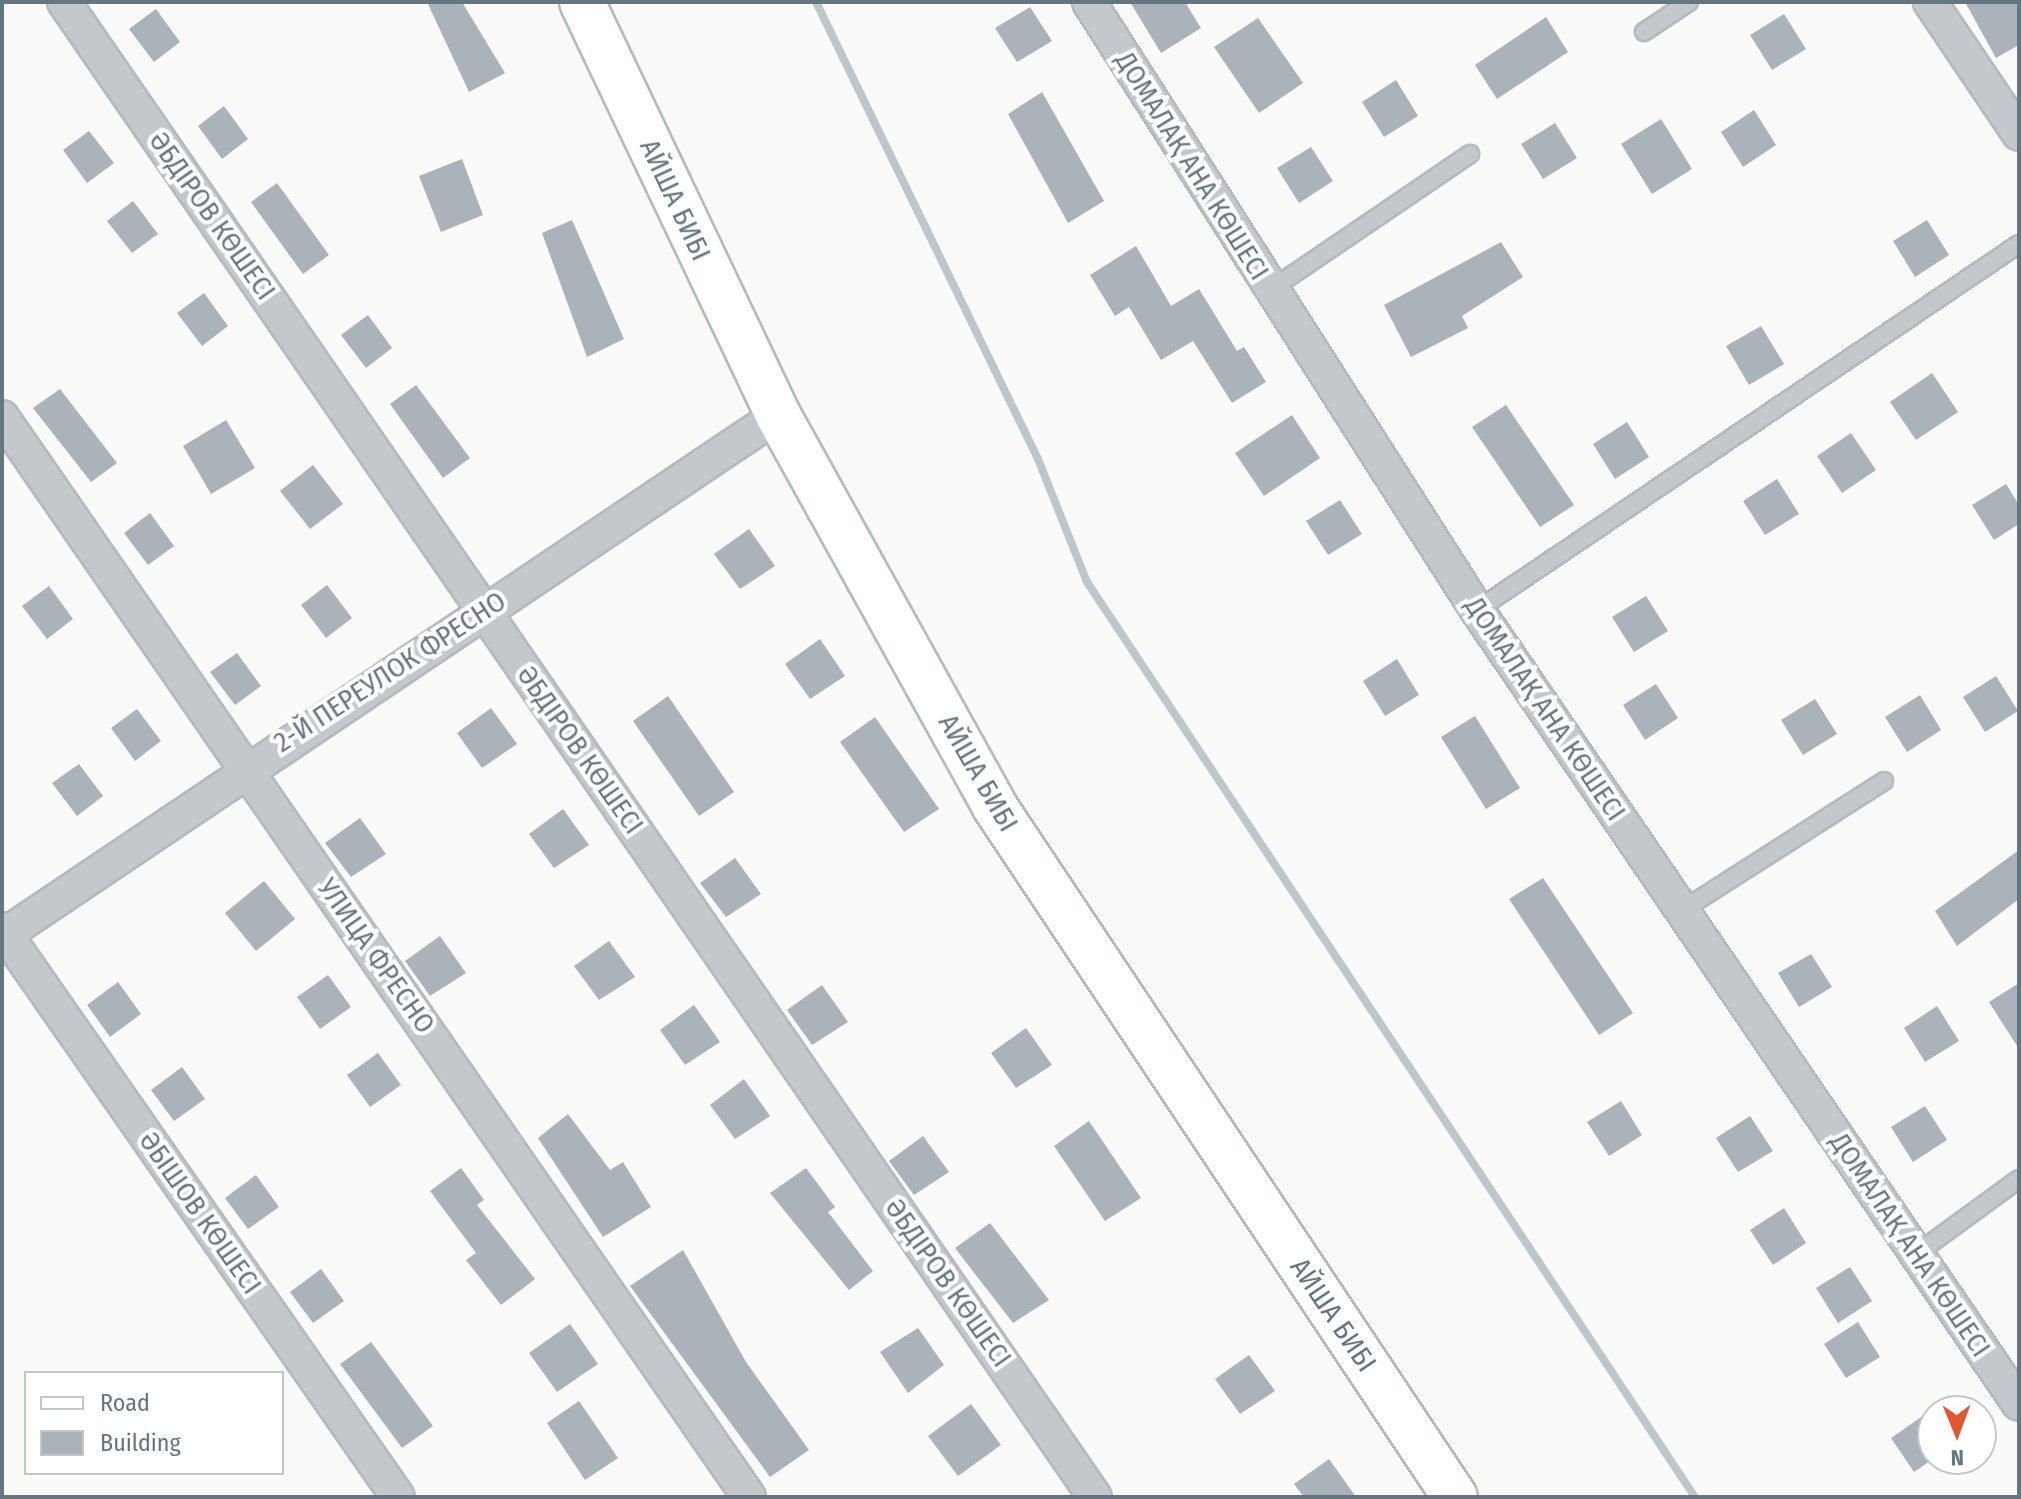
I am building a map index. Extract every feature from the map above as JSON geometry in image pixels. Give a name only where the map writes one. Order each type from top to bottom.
[{"type":"main road","name":"АЙША БИБІ","points":[[582,2],[778,415],[995,807],[1455,1497]]},
{"type":"street","name":"ӘБДІРОВ КӨШЕСІ","points":[[64,2],[1095,1497]]},
{"type":"street","name":"ДОМАЛАҚ АНА КӨШЕСІ","points":[[1089,2],[1477,610],[2019,1404]]},
{"type":"street","points":[[1930,2],[2019,134]]},
{"type":"street","name":"2-Й ПЕРЕУЛОК ФРЕСНО","points":[[4,931],[778,415]]},
{"type":"street","name":"УЛИЦА ФРЕСНО","points":[[2,417],[749,1497]]},
{"type":"street","name":"ӘБІШОВ КӨШЕСІ","points":[[4,931],[398,1497]]},
{"type":"lane","points":[[1644,32],[1689,2]]},
{"type":"lane","points":[[1270,290],[1470,154]]},
{"type":"lane","points":[[1477,610],[2019,244]]},
{"type":"lane","points":[[1681,911],[1884,781]]},
{"type":"lane","points":[[1916,1254],[2019,1179]]},
{"type":"building","points":[[427,2],[462,2],[505,73],[469,92]]},
{"type":"building","points":[[1130,2],[1185,2],[1201,28],[1161,53]]},
{"type":"building","points":[[1965,2],[2019,2],[2019,45],[1996,58]]},
{"type":"building","points":[[1030,7],[1052,41],[1017,62],[995,28]]},
{"type":"building","points":[[156,9],[180,42],[154,62],[129,29]]},
{"type":"building","points":[[1784,14],[1806,49],[1772,70],[1750,35]]},
{"type":"building","points":[[1546,17],[1568,52],[1497,99],[1475,65]]},
{"type":"building","points":[[1258,18],[1303,83],[1259,113],[1214,47]]},
{"type":"building","points":[[1396,80],[1418,116],[1384,137],[1362,102]]},
{"type":"building","points":[[1042,92],[1104,201],[1068,223],[1008,114]]},
{"type":"building","points":[[224,106],[248,139],[222,159],[198,126]]},
{"type":"building","points":[[1754,110],[1776,145],[1743,167],[1721,132]]},
{"type":"building","points":[[1661,119],[1692,169],[1652,194],[1621,144]]},
{"type":"building","points":[[1555,123],[1577,158],[1543,179],[1521,144]]},
{"type":"building","points":[[89,131],[114,163],[87,183],[63,150]]},
{"type":"building","points":[[1311,147],[1333,181],[1299,203],[1277,168]]},
{"type":"building","points":[[462,159],[483,215],[441,232],[419,176]]},
{"type":"building","points":[[277,183],[329,255],[303,274],[251,202]]},
{"type":"building","points":[[133,201],[158,234],[132,253],[107,221]]},
{"type":"building","points":[[572,220],[624,339],[587,357],[542,233]]},
{"type":"building","points":[[1927,220],[1949,255],[1915,277],[1893,241]]},
{"type":"building","points":[[1501,242],[1523,277],[1462,316],[1468,328],[1411,357],[1384,305]]},
{"type":"building","points":[[1136,246],[1171,306],[1199,289],[1237,351],[1244,347],[1266,382],[1232,403],[1193,341],[1161,360],[1129,307],[1115,316],[1090,275]]},
{"type":"building","points":[[204,293],[228,326],[202,346],[177,313]]},
{"type":"building","points":[[368,315],[392,348],[366,368],[341,335]]},
{"type":"building","points":[[1761,326],[1784,364],[1749,385],[1726,346]]},
{"type":"building","points":[[1932,373],[1958,412],[1916,440],[1890,402]]},
{"type":"building","points":[[416,385],[470,458],[443,478],[390,404]]},
{"type":"building","points":[[60,389],[117,463],[91,482],[33,408]]},
{"type":"building","points":[[1506,405],[1574,505],[1540,527],[1472,427]]},
{"type":"building","points":[[1292,415],[1320,458],[1264,496],[1235,453]]},
{"type":"building","points":[[226,420],[255,468],[211,494],[183,446]]},
{"type":"building","points":[[1627,422],[1649,457],[1615,479],[1593,444]]},
{"type":"building","points":[[1851,433],[1876,470],[1842,493],[1817,456]]},
{"type":"building","points":[[313,465],[343,504],[310,529],[280,491]]},
{"type":"building","points":[[1777,479],[1799,514],[1765,535],[1743,501]]},
{"type":"building","points":[[2006,484],[2019,505],[2019,524],[1994,540],[1972,505]]},
{"type":"building","points":[[1340,500],[1362,534],[1328,555],[1306,521]]},
{"type":"building","points":[[150,513],[174,546],[148,565],[124,533]]},
{"type":"building","points":[[749,529],[775,566],[740,589],[714,554]]},
{"type":"building","points":[[327,585],[352,618],[326,638],[301,605]]},
{"type":"building","points":[[49,586],[73,619],[47,639],[22,606]]},
{"type":"building","points":[[1646,596],[1668,631],[1634,652],[1612,617]]},
{"type":"building","points":[[820,639],[845,676],[810,699],[785,664]]},
{"type":"building","points":[[237,653],[261,686],[235,705],[210,672]]},
{"type":"building","points":[[1397,659],[1419,695],[1385,716],[1363,681]]},
{"type":"building","points":[[1996,676],[2018,711],[1985,732],[1963,697]]},
{"type":"building","points":[[1656,684],[1678,718],[1645,740],[1623,705]]},
{"type":"building","points":[[1920,695],[1941,730],[1907,752],[1885,717]]},
{"type":"building","points":[[668,696],[734,792],[699,816],[633,721]]},
{"type":"building","points":[[1815,699],[1837,734],[1803,755],[1781,720]]},
{"type":"building","points":[[491,708],[517,744],[482,768],[457,733]]},
{"type":"building","points":[[137,709],[161,741],[135,761],[111,728]]},
{"type":"building","points":[[1475,716],[1520,788],[1486,809],[1441,737]]},
{"type":"building","points":[[875,717],[939,809],[904,832],[840,742]]},
{"type":"building","points":[[79,764],[103,796],[77,816],[52,783]]},
{"type":"building","points":[[563,809],[589,845],[554,868],[529,834]]},
{"type":"building","points":[[360,818],[386,854],[351,877],[325,843]]},
{"type":"building","points":[[2019,850],[2019,899],[1957,946],[1935,911]]},
{"type":"building","points":[[735,858],[761,894],[726,917],[700,883]]},
{"type":"building","points":[[1543,878],[1633,1013],[1599,1035],[1509,899]]},
{"type":"building","points":[[264,881],[295,919],[256,951],[225,913]]},
{"type":"building","points":[[440,936],[466,973],[430,996],[405,961]]},
{"type":"building","points":[[609,941],[635,977],[599,1000],[574,966]]},
{"type":"building","points":[[1811,954],[1832,987],[1799,1007],[1778,973]]},
{"type":"building","points":[[328,975],[351,1007],[320,1029],[297,997]]},
{"type":"building","points":[[118,982],[141,1014],[110,1037],[87,1005]]},
{"type":"building","points":[[2019,983],[2019,1049],[1989,1002]]},
{"type":"building","points":[[822,985],[848,1022],[812,1045],[787,1010]]},
{"type":"building","points":[[694,1005],[720,1042],[685,1065],[660,1030]]},
{"type":"building","points":[[1937,1006],[1959,1041],[1925,1062],[1904,1028]]},
{"type":"building","points":[[1026,1028],[1052,1065],[1016,1088],[991,1053]]},
{"type":"building","points":[[378,1053],[401,1085],[370,1107],[347,1075]]},
{"type":"building","points":[[182,1067],[205,1099],[174,1121],[151,1090]]},
{"type":"building","points":[[744,1079],[770,1116],[735,1139],[710,1105]]},
{"type":"building","points":[[1621,1101],[1642,1135],[1609,1156],[1587,1122]]},
{"type":"building","points":[[1925,1106],[1947,1140],[1913,1162],[1891,1127]]},
{"type":"building","points":[[568,1114],[610,1170],[623,1162],[651,1207],[603,1237],[538,1138]]},
{"type":"building","points":[[1750,1116],[1773,1151],[1738,1172],[1716,1138]]},
{"type":"building","points":[[1089,1121],[1141,1198],[1105,1221],[1054,1146]]},
{"type":"building","points":[[923,1136],[949,1172],[914,1195],[889,1161]]},
{"type":"building","points":[[461,1168],[484,1200],[477,1205],[535,1279],[501,1305],[466,1260],[476,1253],[430,1191]]},
{"type":"building","points":[[806,1168],[835,1207],[828,1212],[873,1271],[849,1290],[770,1193]]},
{"type":"building","points":[[256,1175],[279,1207],[248,1229],[225,1198]]},
{"type":"building","points":[[1784,1208],[1806,1243],[1773,1265],[1750,1230]]},
{"type":"building","points":[[990,1223],[1049,1300],[1013,1323],[955,1248]]},
{"type":"building","points":[[683,1250],[746,1362],[809,1450],[770,1477],[630,1286]]},
{"type":"building","points":[[1850,1267],[1872,1301],[1838,1323],[1816,1288]]},
{"type":"building","points":[[321,1269],[344,1301],[313,1323],[290,1292]]},
{"type":"building","points":[[1858,1322],[1880,1357],[1846,1378],[1824,1344]]},
{"type":"building","points":[[570,1324],[598,1364],[557,1392],[529,1353]]},
{"type":"building","points":[[918,1328],[944,1365],[908,1393],[880,1352]]},
{"type":"building","points":[[371,1342],[433,1426],[402,1448],[340,1364]]},
{"type":"building","points":[[1249,1355],[1275,1391],[1240,1414],[1215,1379]]},
{"type":"building","points":[[579,1401],[618,1458],[585,1480],[547,1423]]},
{"type":"building","points":[[971,1404],[1001,1445],[958,1476],[928,1436]]},
{"type":"building","points":[[1917,1420],[1917,1470],[1914,1472],[1891,1438]]},
{"type":"building","points":[[1329,1459],[1356,1497],[1304,1497],[1294,1484]]},
{"type":"waterway","points":[[816,2],[1038,459],[1087,582],[1695,1497]]}]
